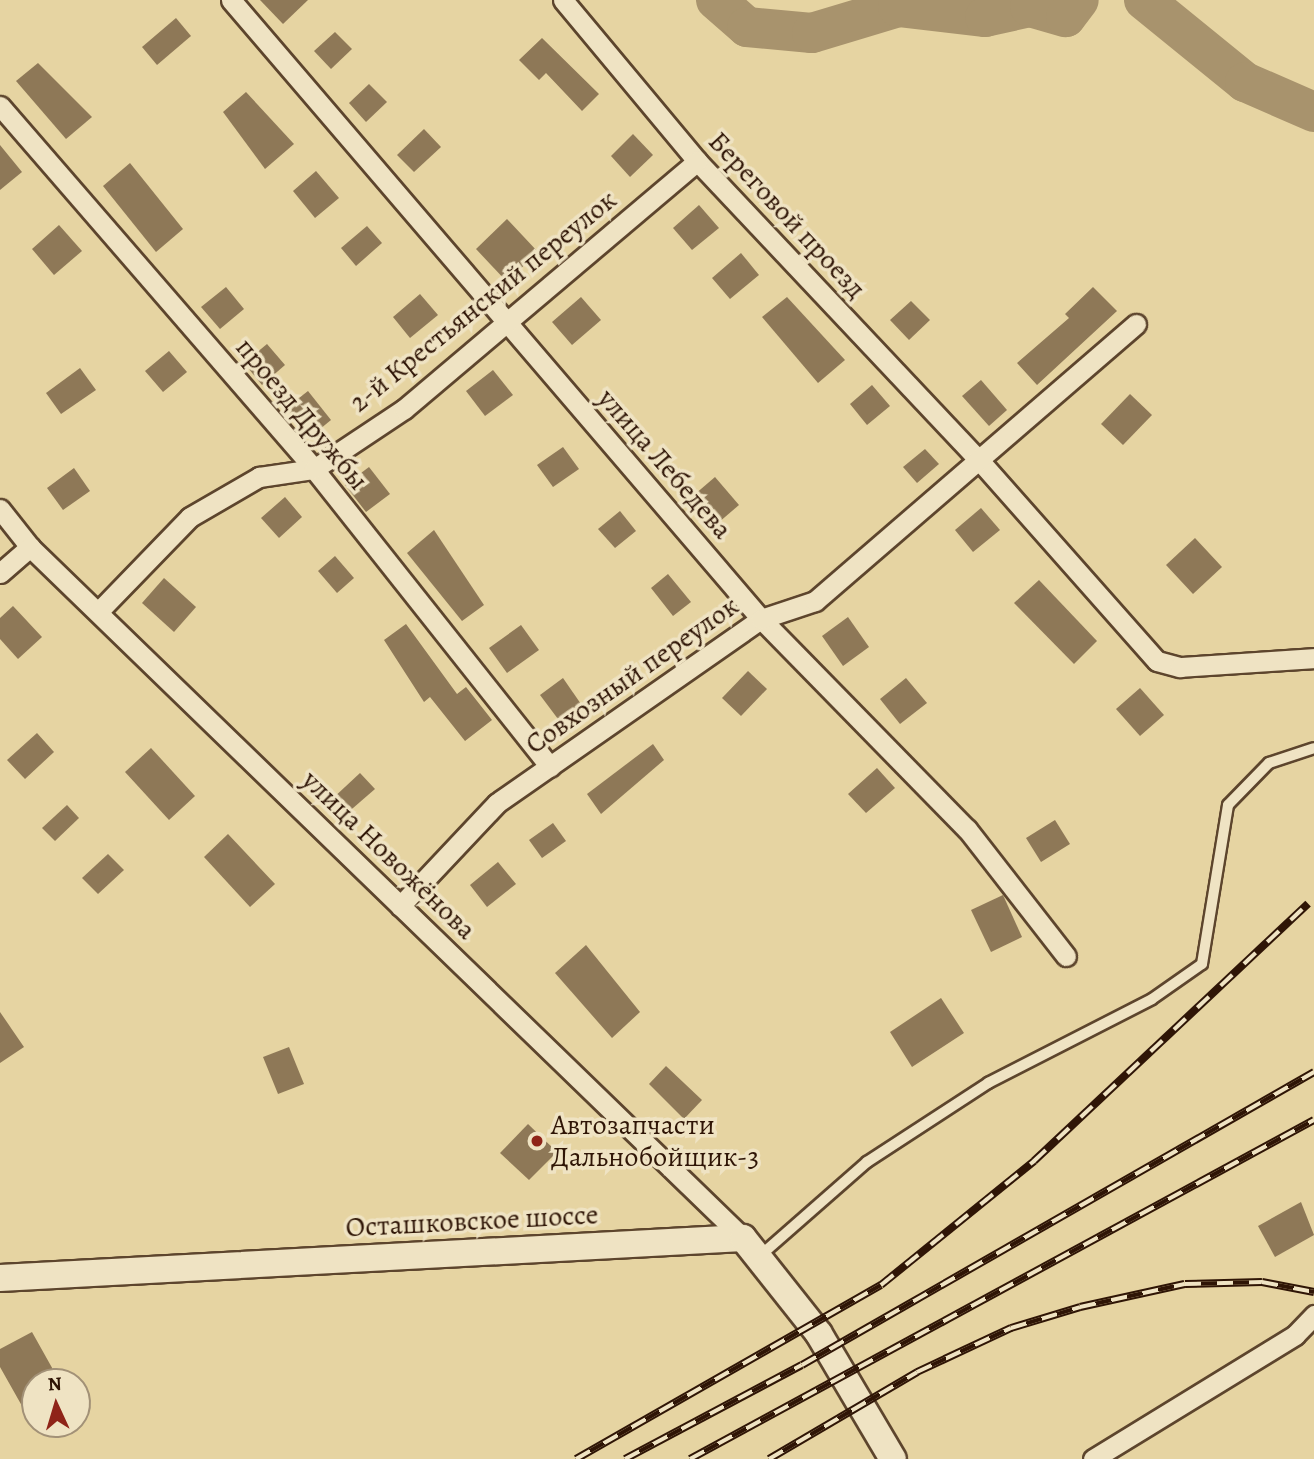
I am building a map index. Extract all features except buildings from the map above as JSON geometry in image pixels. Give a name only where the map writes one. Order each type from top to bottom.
[{"type":"street","name":"улица Лебедева","points":[[231,0],[761,619],[967,829],[1066,956]]},
{"type":"street","name":"Береговой проезд","points":[[562,0],[697,161],[979,460],[1157,661],[1180,667],[1314,658]]},
{"type":"street","name":"проезд Дружбы","points":[[0,106],[314,469],[550,767]]},
{"type":"street","name":"2-й Крестьянский переулок","points":[[98,612],[190,517],[259,477],[314,469],[404,409],[697,161]]},
{"type":"street","name":"Совхозный переулок","points":[[400,906],[497,803],[761,619],[815,601],[1136,324]]},
{"type":"street","name":"улица Новожёнова","points":[[0,509],[30,547],[752,1247]]},
{"type":"street","points":[[0,573],[30,547]]},
{"type":"street","points":[[752,1247],[862,1405],[893,1459]]},
{"type":"street","name":"Осташковское шоссе","points":[[0,1278],[752,1247]]},
{"type":"street","points":[[1094,1459],[1295,1335],[1314,1315]]},
{"type":"lane","points":[[752,1247],[867,1162],[988,1083],[1153,999],[1202,964],[1228,804],[1269,763],[1314,748]]},
{"type":"waterway","points":[[716,0],[747,27],[812,33],[898,7],[985,17],[1030,7],[1066,17],[1079,0]]},
{"type":"waterway","points":[[1144,0],[1245,82],[1314,112]]},
{"type":"railway","points":[[576,1459],[881,1285],[1034,1161],[1308,904]]},
{"type":"railway","points":[[625,1459],[802,1365],[1314,1072]]},
{"type":"railway","points":[[690,1459],[1314,1120]]},
{"type":"railway","points":[[769,1459],[917,1372],[1011,1328],[1080,1307],[1185,1284],[1262,1282],[1314,1292]]},
{"type":"place","name":"Автозапчасти Дальнобойщик-3","points":[[537,1141]]}]
